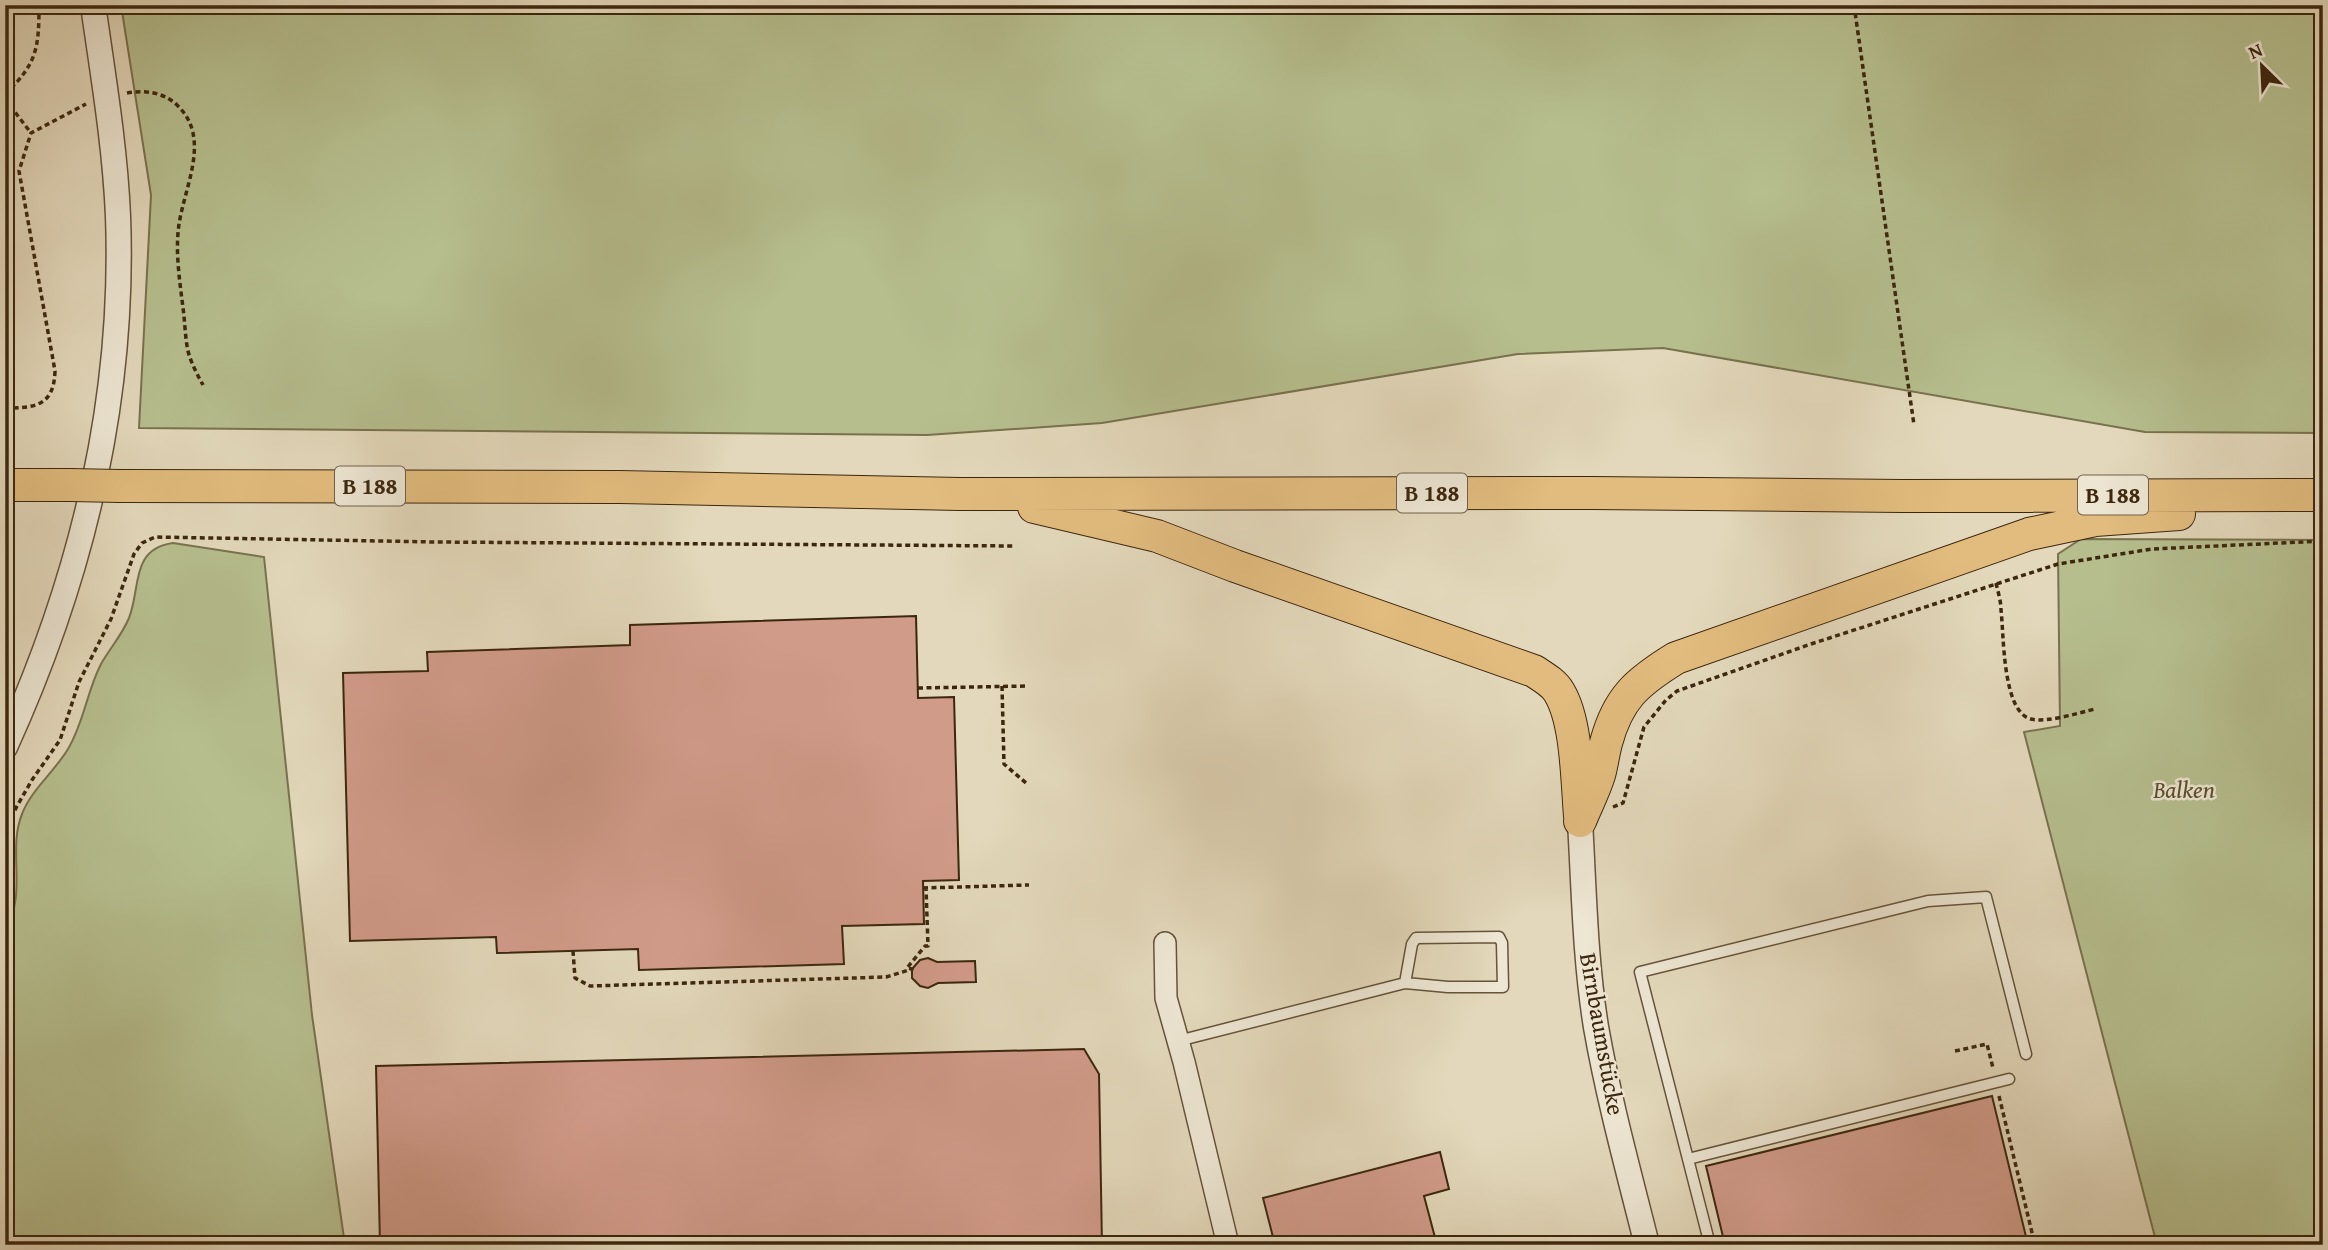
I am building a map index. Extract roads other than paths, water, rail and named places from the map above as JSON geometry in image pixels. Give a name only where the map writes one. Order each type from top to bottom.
[{"type":"main road","name":"B 188","points":[[5,485],[620,487],[960,494],[2323,495]]},
{"type":"main road","points":[[960,494],[1044,509],[1157,536],[1534,671],[1558,690],[1568,715],[1575,754],[1580,821]]},
{"type":"main road","points":[[1580,821],[1599,775],[1614,714],[1623,699],[1644,680],[1676,658],[2029,534],[2095,520],[2323,503]]},
{"type":"street","points":[[5,747],[58,615],[90,506],[109,402],[119,278],[116,189],[93,5]]},
{"type":"street","name":"Birnbaumstücke","points":[[1580,821],[1588,965],[1596,1026],[1606,1079],[1647,1245]]},
{"type":"street","points":[[1165,943],[1166,998],[1228,1245]]},
{"type":"lane","points":[[1710,1245],[1640,972],[1928,901],[1986,897],[2026,1054]]},
{"type":"lane","points":[[1178,1041],[1405,983],[1448,987],[1503,987],[1502,943],[1499,937],[1416,939],[1412,944],[1405,983]]},
{"type":"lane","points":[[1688,1158],[2010,1079]]},
{"type":"park label","name":"Balken","points":[[2184,790]]}]
